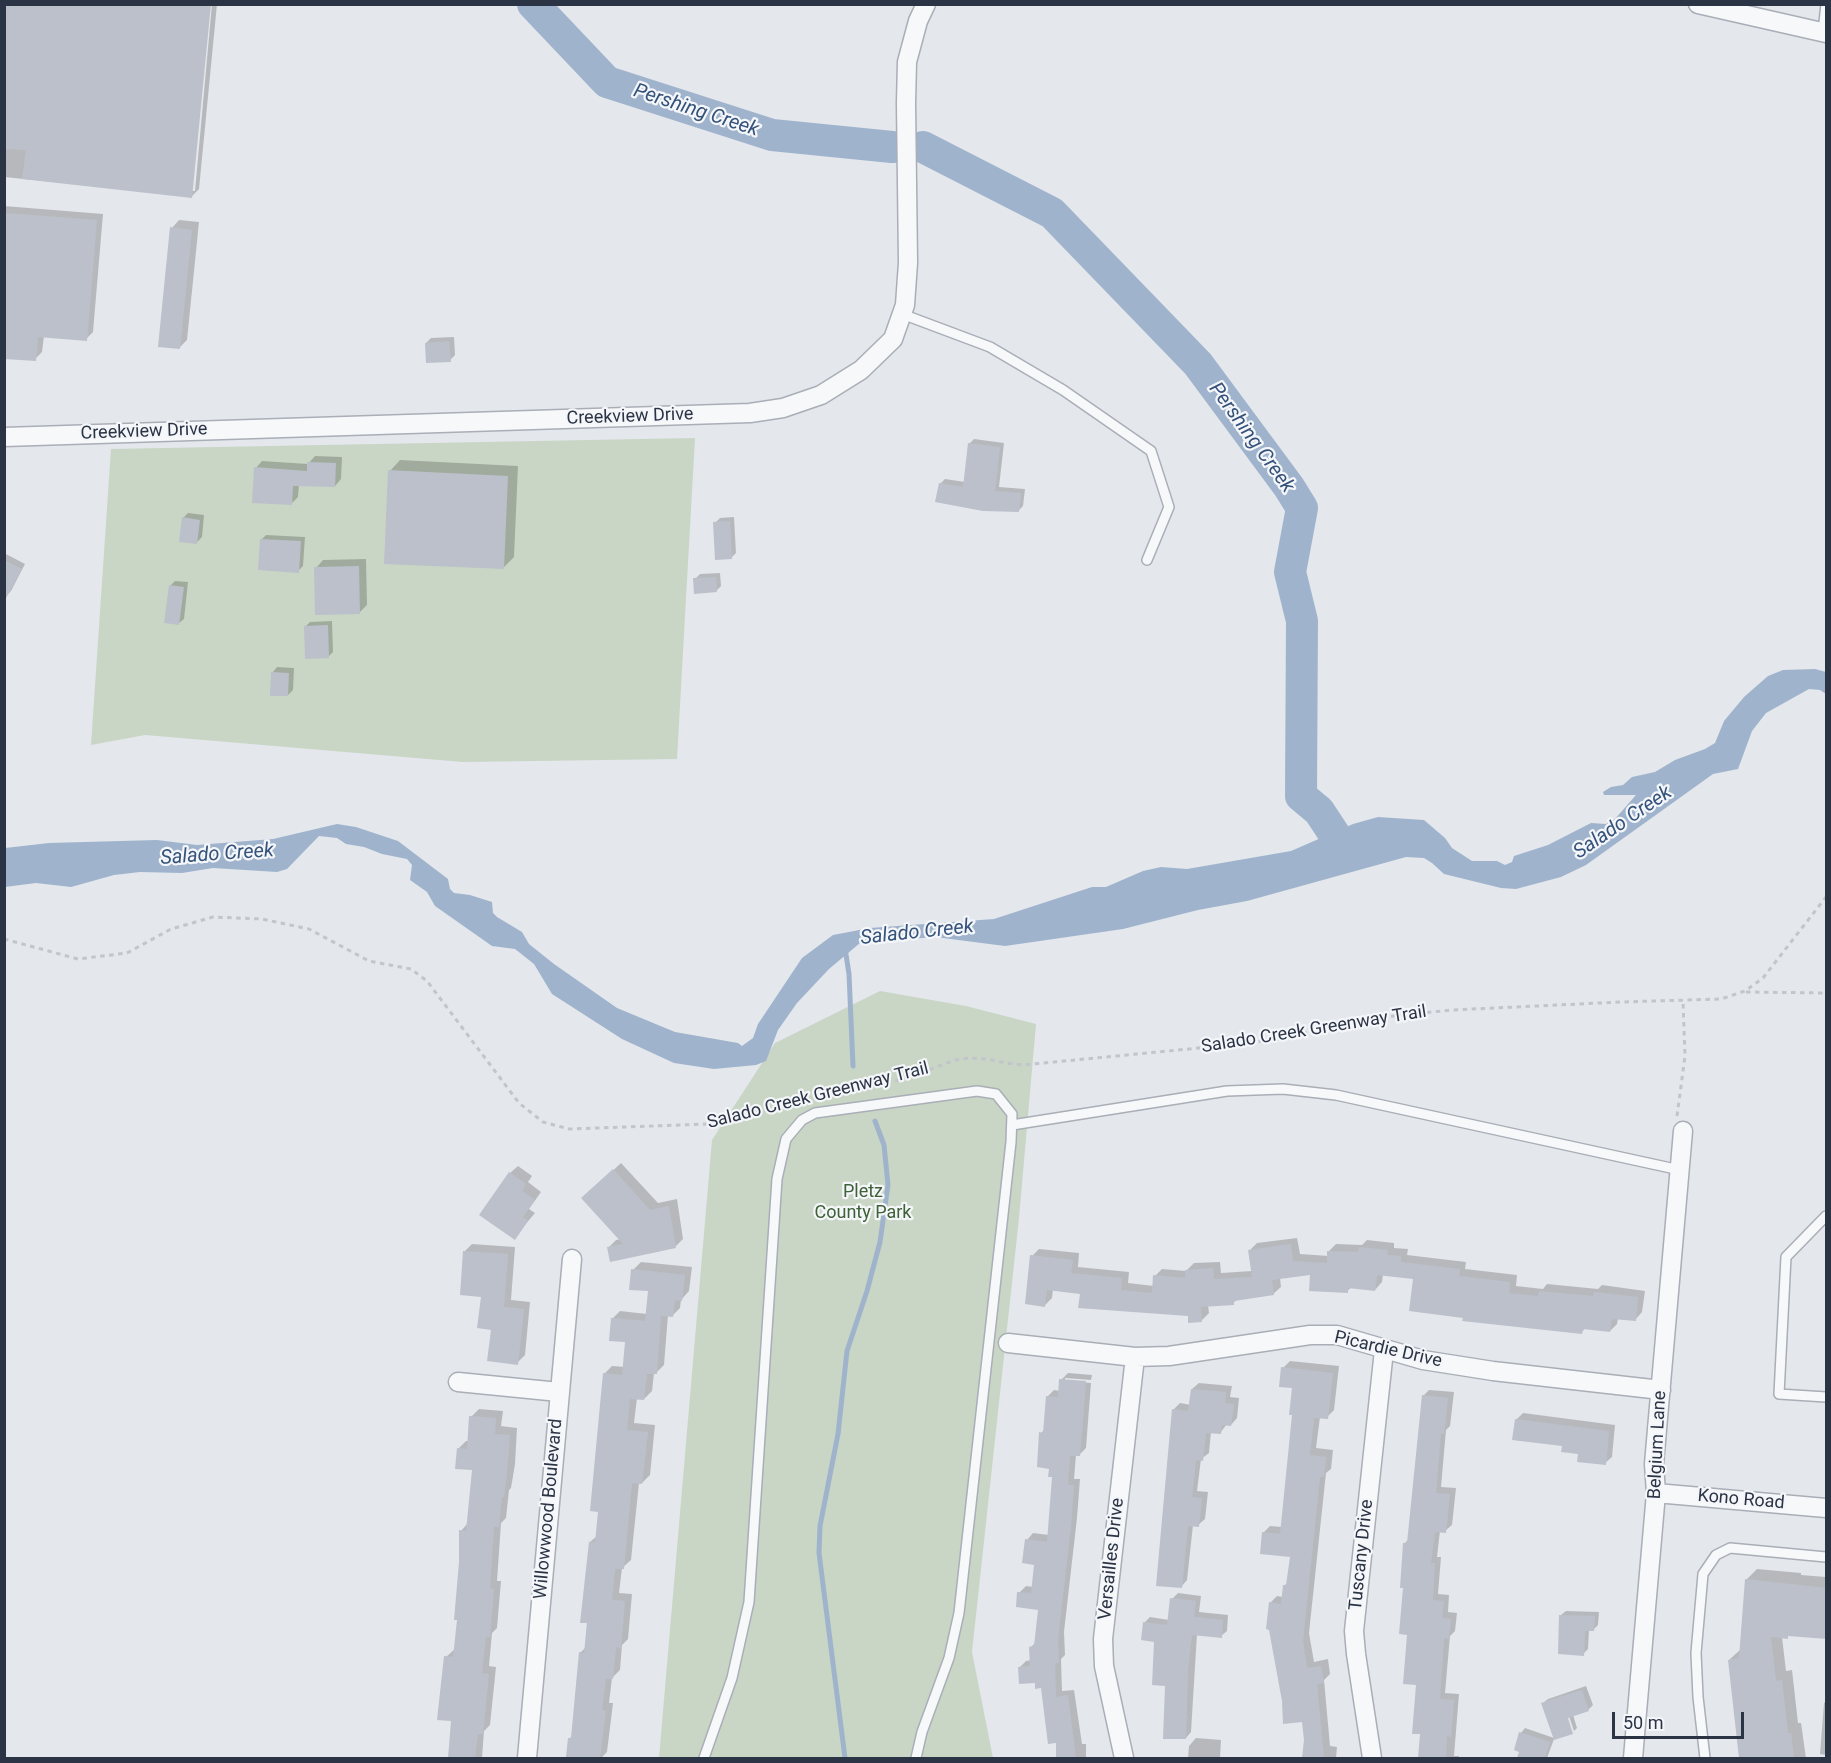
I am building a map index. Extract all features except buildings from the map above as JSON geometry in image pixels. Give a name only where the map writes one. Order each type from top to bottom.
[{"type":"street","name":"Creekview Drive","points":[[4,437],[750,413],[783,408],[821,395],[861,370],[893,339],[905,305],[908,263],[907,62],[918,21],[926,4]]},
{"type":"street","points":[[1698,4],[1825,33]]},
{"type":"street","name":"Belgium Lane","points":[[1633,1758],[1656,1493],[1654,1464],[1683,1131]]},
{"type":"street","name":"Willowwood Boulevard","points":[[527,1758],[572,1259]]},
{"type":"street","name":"Picardie Drive","points":[[1008,1343],[1135,1357],[1169,1356],[1310,1335],[1337,1335],[1423,1360],[1493,1371],[1661,1390]]},
{"type":"street","name":"Tuscany Drive","points":[[1372,1758],[1354,1631],[1384,1350]]},
{"type":"street","name":"Versailles Drive","points":[[1124,1758],[1104,1666],[1103,1639],[1135,1357]]},
{"type":"street","points":[[458,1382],[559,1392]]},
{"type":"street","name":"Kono Road","points":[[1656,1493],[1827,1508]]},
{"type":"lane","points":[[1825,33],[1826,4]]},
{"type":"lane","points":[[902,314],[990,347],[1063,390],[1151,451],[1169,507],[1147,560]]},
{"type":"lane","points":[[1012,1125],[1227,1091],[1283,1089],[1336,1095],[1680,1170]]},
{"type":"lane","points":[[704,1758],[732,1678],[749,1602],[777,1179],[786,1139],[802,1120],[815,1113],[977,1091],[996,1094],[1012,1114],[1012,1125],[959,1613],[949,1658],[922,1732],[916,1758]]},
{"type":"lane","points":[[1827,1216],[1786,1257],[1779,1394],[1827,1397]]},
{"type":"lane","points":[[1705,1758],[1696,1653],[1703,1574],[1716,1555],[1730,1548],[1827,1557]]},
{"type":"path","name":"Salado Creek Greenway Trail","points":[[4,939],[78,959],[127,953],[171,929],[213,917],[262,919],[309,929],[369,961],[411,969],[427,981],[519,1102],[543,1122],[569,1129],[708,1125],[904,1079],[955,1060],[987,1059],[1006,1064],[1023,1065],[1287,1038],[1347,1022],[1402,1015],[1621,1002],[1721,999],[1744,992],[1763,978],[1827,897]]},
{"type":"path","points":[[1744,992],[1827,993]]},
{"type":"path","points":[[1683,1001],[1685,1056],[1677,1118],[1683,1131]]},
{"type":"green space","points":[[695,438],[677,759],[463,762],[145,735],[91,745],[111,449]]},
{"type":"green space","name":"Pletz County Park","points":[[880,991],[966,1006],[1036,1024],[1019,1218],[972,1652],[993,1758],[659,1758],[712,1140],[775,1043]]},
{"type":"water","name":"Salado Creek","points":[[1815,669],[1826,672],[1826,694],[1820,690],[1809,689],[1766,713],[1752,731],[1738,769],[1713,774],[1586,865],[1561,877],[1516,889],[1501,888],[1444,874],[1424,858],[1406,857],[1247,901],[1198,910],[1123,929],[1005,946],[935,937],[860,943],[829,969],[797,1003],[778,1030],[766,1061],[756,1065],[714,1069],[674,1063],[622,1039],[552,994],[534,964],[515,949],[492,946],[435,906],[427,892],[410,880],[412,865],[407,859],[346,844],[337,838],[319,836],[287,869],[277,872],[213,868],[182,873],[140,872],[114,875],[71,887],[36,883],[5,887],[5,848],[49,843],[157,840],[197,845],[273,839],[337,824],[356,827],[398,841],[448,879],[450,889],[454,893],[492,902],[493,913],[497,917],[522,932],[529,944],[554,964],[617,1008],[675,1032],[738,1043],[742,1046],[753,1038],[758,1024],[802,958],[833,935],[870,928],[994,919],[1092,887],[1106,887],[1143,871],[1161,867],[1187,869],[1291,851],[1353,824],[1378,817],[1424,820],[1445,838],[1452,848],[1472,861],[1497,861],[1505,865],[1512,862],[1514,856],[1548,845],[1591,823],[1606,824],[1615,819],[1636,795],[1604,795],[1603,792],[1611,787],[1623,785],[1632,777],[1655,772],[1675,760],[1715,743],[1724,721],[1744,697],[1768,676],[1783,670]]},
{"type":"waterway","name":"Pershing Creek","points":[[533,4],[607,82],[772,135],[892,147]]},
{"type":"waterway","name":"Pershing Creek","points":[[923,147],[1052,213],[1198,364],[1302,508],[1290,572],[1302,621],[1301,796],[1319,811],[1344,849]]},
{"type":"waterway","points":[[845,948],[849,974],[853,1066]]},
{"type":"waterway","points":[[845,1758],[819,1553],[820,1526],[838,1434],[847,1351],[880,1242],[888,1185],[884,1145],[875,1121]]}]
